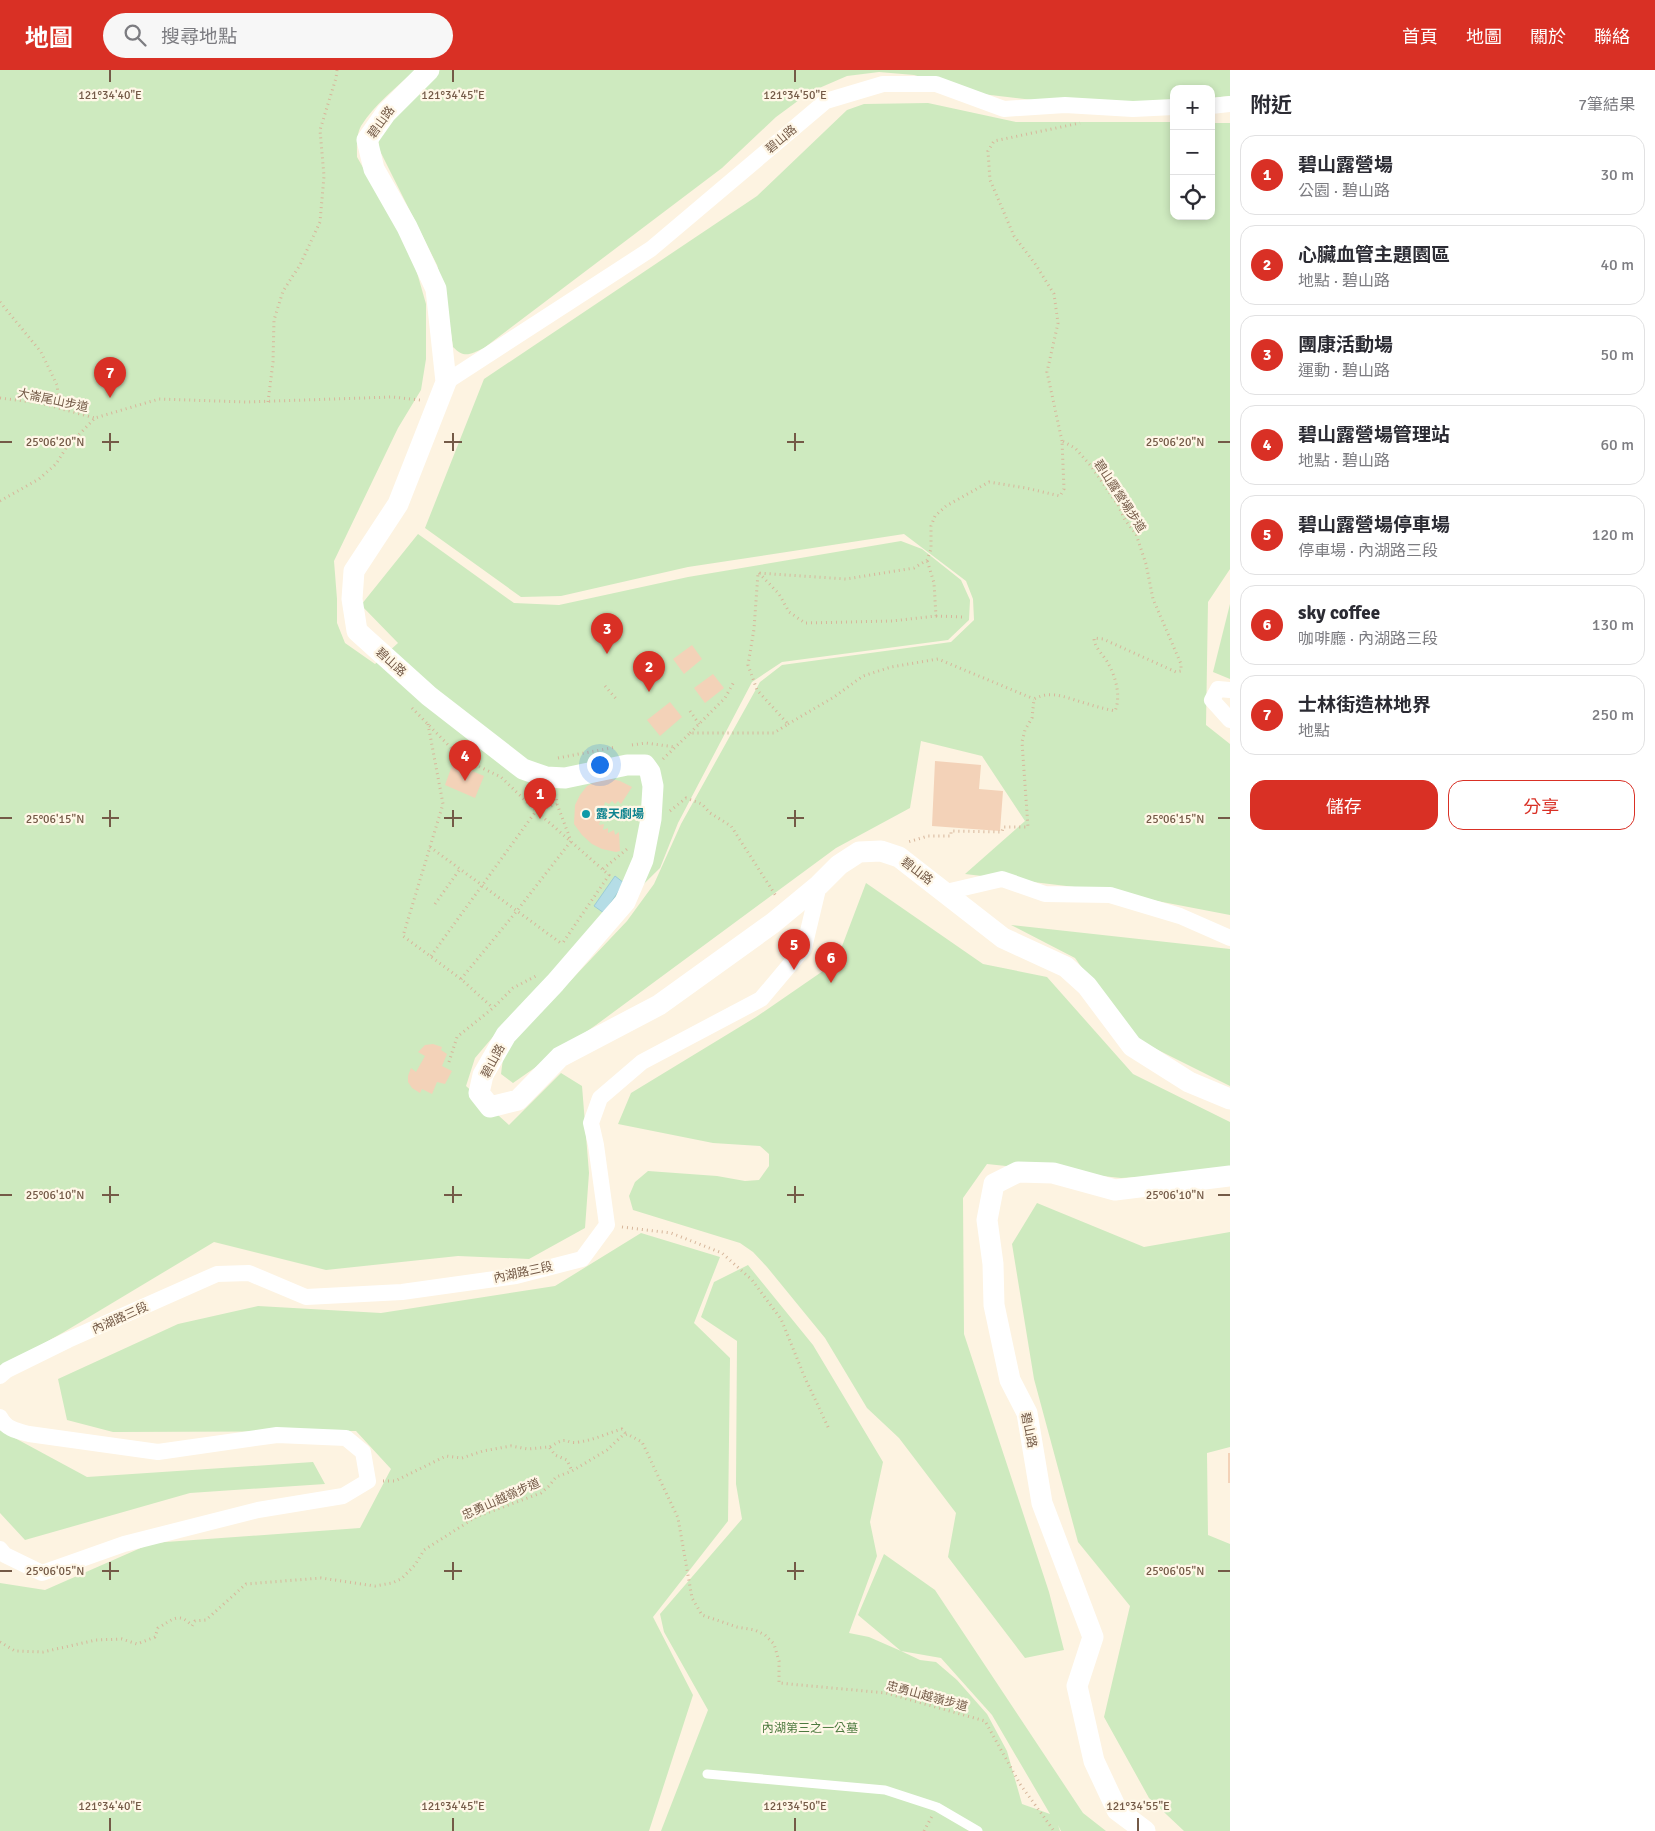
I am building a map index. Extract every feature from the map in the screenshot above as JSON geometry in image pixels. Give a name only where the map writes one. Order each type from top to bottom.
[{"type":"street","name":"碧山路","points":[[429,70],[386,113],[367,140],[374,169],[407,227],[436,289],[446,382],[398,504],[354,571],[352,598],[357,631],[429,696],[523,769],[546,777],[565,778],[627,765],[645,765],[650,772],[653,786],[650,827],[643,860],[625,902],[555,983],[506,1035],[483,1075],[479,1093],[490,1107],[518,1100],[560,1057],[659,1005],[773,923],[819,885],[839,864],[859,852],[882,851],[899,857],[946,892],[1002,938],[1066,967],[1087,986],[1132,1046],[1189,1082],[1230,1099]]},
{"type":"street","name":"碧山路","points":[[446,382],[651,248],[826,101],[883,84],[936,84],[1004,109],[1065,105],[1132,109],[1170,107]]},
{"type":"street","points":[[1215,106],[1230,104]]},
{"type":"street","points":[[1230,690],[1218,689],[1212,700],[1230,720]]},
{"type":"street","points":[[946,892],[1002,879],[1045,894],[1110,895],[1180,916],[1230,938]]},
{"type":"street","points":[[607,1225],[596,1145],[591,1123],[600,1098],[642,1062],[761,999],[804,948],[819,885]]},
{"type":"street","name":"碧山路","points":[[1145,1831],[1117,1810],[1094,1761],[1077,1686],[1093,1637],[1042,1503],[1028,1412],[1010,1380],[994,1305],[993,1264],[987,1220],[994,1184],[1018,1172],[1053,1172],[1114,1190],[1230,1176]]},
{"type":"street","name":"內湖路三段","points":[[0,1376],[7,1370],[68,1340],[217,1274],[249,1273],[306,1297],[402,1292],[516,1276],[582,1259],[607,1225]]},
{"type":"street","points":[[0,1417],[3,1424],[13,1430],[29,1434],[158,1452],[277,1435],[346,1438],[363,1452],[368,1481],[343,1496],[258,1510],[124,1544],[42,1574],[5,1555],[0,1549]]},
{"type":"lane","points":[[707,1774],[885,1790],[938,1807],[978,1831]]},
{"type":"path","points":[[268,402],[273,362],[274,320],[283,291],[300,265],[320,222],[324,176],[320,130],[337,70]]},
{"type":"path","points":[[936,616],[934,583],[927,560],[930,549],[931,526],[935,516],[946,506],[989,482],[1060,496],[1064,489],[1062,441],[1048,372],[1058,323],[1054,294],[1036,265],[1014,236],[990,180],[988,151],[994,141],[1084,122],[1065,105]]},
{"type":"path","points":[[0,302],[41,352],[57,385],[60,408]]},
{"type":"path","points":[[95,418],[159,399],[268,402],[392,397],[438,402]]},
{"type":"path","name":"大崙尾山步道","points":[[0,398],[60,408],[95,418],[66,448],[56,464],[39,479],[0,501]]},
{"type":"path","name":"碧山露營場步道","points":[[1034,699],[1042,694],[1059,694],[1086,704],[1115,711],[1119,702],[1117,688],[1110,666],[1094,643],[1094,638],[1103,639],[1176,672],[1181,671],[1181,664],[1153,599],[1146,564],[1136,534],[1091,466],[1075,448],[1062,441]]},
{"type":"path","points":[[758,573],[846,579],[914,568],[927,560]]},
{"type":"path","points":[[758,573],[779,594],[789,612],[805,624],[892,621],[936,616],[964,618]]},
{"type":"path","points":[[758,573],[754,629],[748,665],[757,690],[788,724]]},
{"type":"path","points":[[690,733],[774,733],[834,697],[864,676],[891,667],[938,659],[1034,699],[1032,718],[1025,730],[1022,742],[1028,827],[1003,827],[1002,832],[952,831],[952,836],[928,836],[882,851]]},
{"type":"path","points":[[650,772],[725,698],[735,680]]},
{"type":"path","points":[[605,686],[618,702]]},
{"type":"path","points":[[408,704],[461,758],[501,777],[536,811],[609,874],[557,950]]},
{"type":"path","points":[[690,711],[699,724]]},
{"type":"path","points":[[428,724],[443,804],[403,936],[461,979],[494,1008]]},
{"type":"path","points":[[628,745],[646,743],[676,747]]},
{"type":"path","points":[[571,841],[557,804],[553,759],[620,746]]},
{"type":"path","points":[[668,804],[669,811],[686,798],[702,804],[710,813],[731,826],[777,895],[770,901]]},
{"type":"path","points":[[431,956],[536,811],[557,804]]},
{"type":"path","points":[[461,979],[571,841]]},
{"type":"path","points":[[430,848],[562,944]]},
{"type":"path","points":[[604,869],[627,849]]},
{"type":"path","points":[[436,904],[460,869]]},
{"type":"path","points":[[448,1062],[457,1037],[494,1008],[513,988],[536,975],[541,969]]},
{"type":"path","points":[[607,1225],[671,1233],[722,1253],[752,1280],[781,1319],[805,1378],[829,1428]]},
{"type":"path","points":[[368,1481],[395,1481],[427,1467],[446,1456],[462,1458],[483,1451],[511,1446],[528,1449],[550,1447],[566,1439],[577,1443],[622,1429],[627,1434]]},
{"type":"path","name":"忠勇山越嶺步道","points":[[0,1642],[15,1651],[43,1652],[96,1640],[122,1639],[137,1644],[155,1637],[158,1628],[174,1618],[186,1619],[192,1626],[195,1621],[206,1620],[246,1584],[321,1578],[375,1586],[392,1584],[402,1579],[424,1550],[476,1517],[541,1493],[550,1486],[556,1477],[572,1471],[607,1450],[622,1436],[627,1434],[642,1442],[678,1518],[692,1598],[702,1616],[737,1627],[755,1630],[765,1635],[774,1644],[779,1661],[779,1683],[886,1693],[984,1721],[1020,1784],[1054,1831]]},
{"type":"path","points":[[550,1447],[555,1455],[568,1460],[572,1471]]},
{"type":"green space","points":[[0,70],[415,70],[386,96],[366,118],[359,130],[357,142],[357,157],[394,222],[416,269],[426,304],[426,359],[421,390],[398,428],[334,561],[337,623],[345,643],[375,664],[398,643],[361,605],[418,534],[514,603],[559,605],[688,577],[901,541],[922,549],[961,580],[970,600],[969,620],[948,640],[782,662],[752,682],[678,823],[660,868],[514,1012],[475,1058],[466,1086],[509,1125],[561,1073],[582,1086],[589,1173],[585,1228],[529,1259],[458,1256],[326,1270],[214,1242],[0,1368]]},
{"type":"green space","points":[[438,70],[1230,70],[1230,96],[1215,98],[1215,85],[1170,85],[1170,100],[1151,102],[1033,100],[982,94],[914,75],[879,72],[847,76],[810,92],[776,117],[722,168],[484,348],[468,354],[461,353],[453,347],[445,292],[437,265],[379,149],[378,134]]},
{"type":"green space","points":[[928,103],[1016,122],[1170,122],[1170,220],[1215,220],[1215,123],[1230,123],[1230,569],[1208,602],[1206,725],[1230,744],[1230,915],[1100,890],[965,874],[1025,821],[982,756],[921,741],[910,808],[836,848],[596,1025],[513,1083],[501,1074],[504,1051],[627,921],[654,884],[681,824],[760,682],[782,665],[951,642],[974,620],[973,599],[966,581],[904,534],[688,567],[561,596],[521,597],[425,528],[484,379],[757,196],[847,110],[864,104]]},
{"type":"green space","points":[[1230,604],[1230,679],[1213,672]]},
{"type":"green space","points":[[866,883],[983,964],[1047,977],[1133,1074],[1230,1122],[1230,1172],[1121,1178],[987,1164],[963,1198],[964,1334],[1049,1592],[1064,1650],[1025,1658],[948,1557],[956,1513],[899,1438],[867,1408],[825,1338],[753,1252],[740,1243],[633,1210],[629,1196],[635,1182],[648,1171],[717,1176],[745,1181],[759,1180],[769,1166],[769,1154],[760,1146],[713,1143],[618,1124],[631,1093],[756,1017],[836,962]]},
{"type":"green space","points":[[1011,925],[1230,949],[1230,1086],[1130,1036],[1075,958]]},
{"type":"green space","points":[[1037,1203],[1144,1247],[1230,1232],[1230,1447],[1207,1453],[1208,1535],[1230,1544],[1230,1831],[1184,1831],[1149,1798],[1104,1717],[1130,1606],[1078,1542],[1034,1379],[1012,1244]]},
{"type":"green space","points":[[641,1233],[720,1257],[694,1323],[730,1358],[728,1521],[653,1617],[693,1695],[649,1831],[0,1831],[0,1583],[45,1590],[152,1543],[360,1528],[391,1469],[356,1431],[113,1432],[67,1420],[58,1379],[178,1324],[258,1306],[381,1313],[555,1286]]},
{"type":"green space","name":"內湖第三之一公墓","points":[[748,1265],[813,1345],[883,1462],[870,1522],[877,1556],[849,1633],[869,1637],[901,1651],[858,1615],[884,1554],[935,1590],[1083,1813],[1106,1831],[1061,1831],[1058,1825],[1060,1831],[661,1831],[708,1710],[664,1632],[660,1614],[742,1519],[736,1484],[737,1341],[701,1317],[714,1282]],"holes":[[[901,1651],[941,1658],[992,1715],[1050,1814],[1022,1804],[1007,1751],[987,1714],[957,1680],[936,1662],[920,1660]]]},
{"type":"green space","points":[[0,1430],[87,1477],[313,1462],[325,1484],[190,1493],[25,1540],[0,1513]]},
{"type":"water","points":[[615,876],[624,883],[604,913],[594,906]]},
{"type":"building","points":[[692,645],[702,659],[684,674],[673,659]]},
{"type":"building","points":[[713,674],[724,688],[705,703],[694,688]]},
{"type":"building","points":[[670,702],[682,717],[660,736],[647,720]]},
{"type":"building","points":[[935,761],[981,765],[979,789],[1003,791],[1000,831],[932,826]]},
{"type":"building","points":[[453,763],[484,776],[475,798],[445,785]]},
{"type":"building","name":"露天劇場","points":[[608,778],[632,787],[621,804],[618,801],[615,804],[612,801],[609,804],[605,802],[604,806],[599,806],[600,810],[595,811],[599,815],[595,818],[600,821],[599,825],[604,824],[603,830],[608,828],[608,833],[614,830],[615,835],[619,832],[620,851],[616,852],[602,849],[592,844],[574,824],[575,805],[580,795],[587,786]]},
{"type":"building","points":[[433,1044],[442,1047],[441,1050],[447,1054],[442,1066],[452,1071],[445,1084],[437,1082],[432,1094],[422,1089],[420,1093],[412,1088],[408,1082],[408,1076],[411,1068],[416,1072],[425,1056],[418,1052],[425,1045]]},
{"type":"building","points":[[1228,1453],[1230,1453],[1230,1483],[1228,1483]]},
{"type":"place","name":"士林街造林地界","points":[[110,398]]},
{"type":"place","name":"團康活動場","points":[[607,654]]},
{"type":"place","name":"心臟血管主題園區","points":[[649,692]]},
{"type":"place","name":"碧山露營場管理站","points":[[465,781]]},
{"type":"place","name":"露天劇場","points":[[586,814]]},
{"type":"place","name":"碧山露營場","points":[[540,819]]},
{"type":"place","name":"碧山露營場停車場","points":[[794,970]]},
{"type":"place","name":"sky coffee","points":[[831,983]]}]
